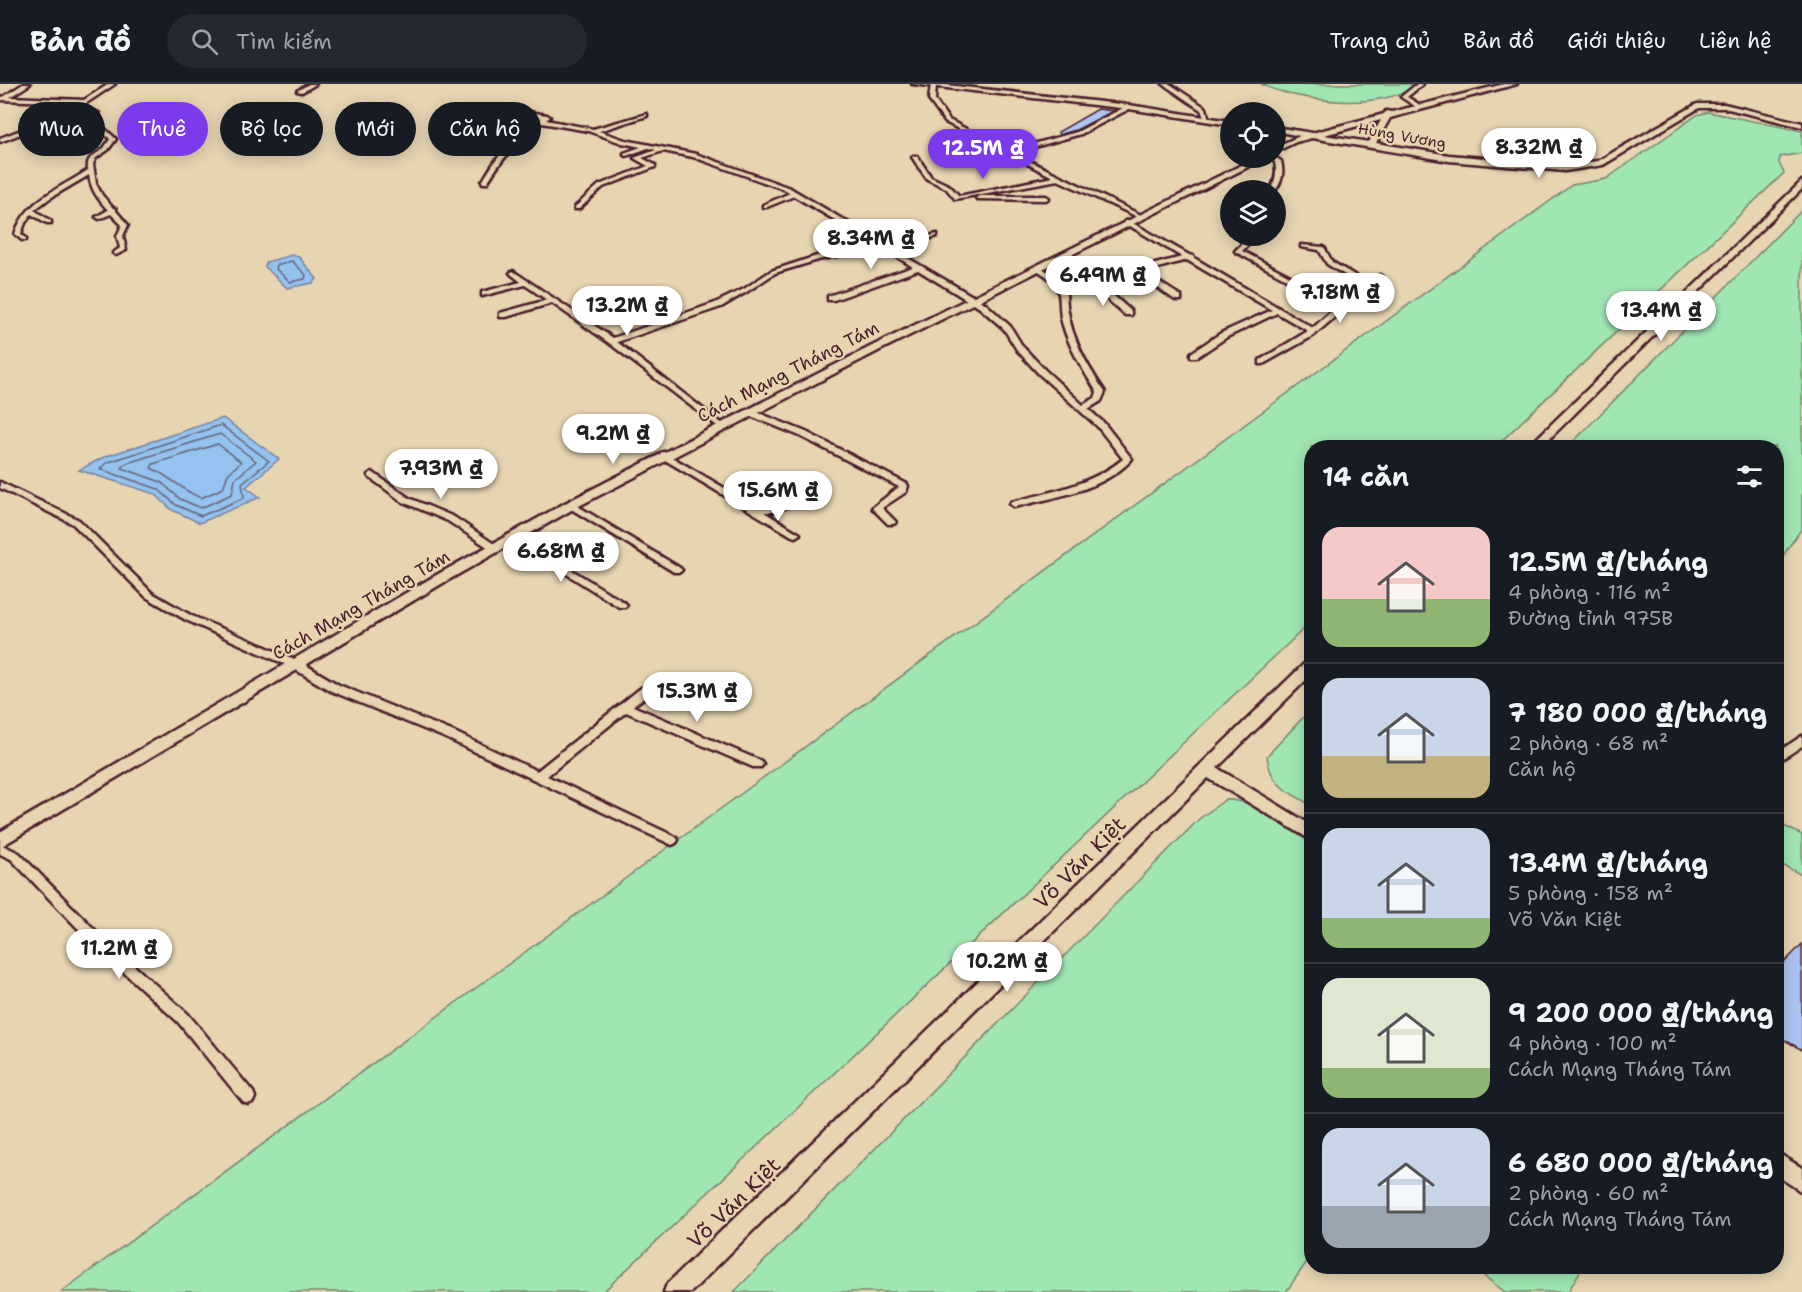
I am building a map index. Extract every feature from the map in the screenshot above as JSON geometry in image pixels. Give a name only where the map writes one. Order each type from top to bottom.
[{"type":"street","points":[[1,99],[27,84]]},
{"type":"street","points":[[84,102],[112,84]]},
{"type":"street","points":[[300,90],[313,84]]},
{"type":"street","points":[[916,84],[1129,107],[1220,121]]},
{"type":"street","points":[[1166,84],[1204,110],[1207,119]]},
{"type":"street","points":[[1418,106],[1404,97],[1420,84]]},
{"type":"street","points":[[1286,144],[1389,113],[1513,84]]},
{"type":"street","points":[[933,85],[932,100],[947,121],[1140,216]]},
{"type":"street","points":[[1,99],[49,102]]},
{"type":"street","points":[[1010,152],[1079,133],[1129,107]]},
{"type":"street","name":"Hùng Vương","points":[[1286,131],[1475,161],[1582,167],[1600,164],[1687,110],[1713,108],[1802,127]]},
{"type":"street","points":[[1372,144],[1389,113]]},
{"type":"street","points":[[594,132],[645,115]]},
{"type":"street","points":[[541,121],[594,132],[615,140],[703,158],[795,193],[974,300],[1007,328],[1020,348],[1042,372],[1101,424],[1128,459],[1088,483],[1060,493],[1014,504]]},
{"type":"street","points":[[0,140],[18,132]]},
{"type":"street","points":[[105,132],[113,139],[105,150]]},
{"type":"street","points":[[626,154],[648,146]]},
{"type":"street","points":[[577,208],[601,186],[653,167],[637,158],[664,149]]},
{"type":"street","points":[[96,156],[90,160],[95,189],[125,225],[120,236],[124,249],[116,254]]},
{"type":"street","points":[[485,182],[499,156]]},
{"type":"street","points":[[915,157],[930,178],[948,187],[957,198],[1059,178]]},
{"type":"street","name":"Cách Mạng Tháng Tám","points":[[0,840],[495,548],[663,455],[751,413],[1140,216],[1241,168]]},
{"type":"street","points":[[24,239],[18,234],[18,230],[31,211],[92,170]]},
{"type":"street","points":[[967,197],[1045,201],[1049,180]]},
{"type":"street","points":[[1541,440],[1802,184]]},
{"type":"street","points":[[765,206],[795,193]]},
{"type":"street","points":[[99,217],[114,210]]},
{"type":"street","points":[[31,211],[49,222]]},
{"type":"street","points":[[1128,222],[1191,257],[1313,331]]},
{"type":"street","points":[[612,341],[718,305],[773,272],[817,258],[886,247],[935,235]]},
{"type":"street","points":[[1244,246],[1238,251],[1342,306]]},
{"type":"street","points":[[1303,246],[1322,248],[1329,263],[1373,289]]},
{"type":"street","points":[[1062,291],[1191,257]]},
{"type":"street","points":[[831,298],[919,267]]},
{"type":"street","points":[[1038,268],[1053,277],[1062,291],[1062,310],[1072,345],[1101,392],[1098,399],[1084,408]]},
{"type":"street","points":[[1139,272],[1178,298]]},
{"type":"street","points":[[513,273],[612,341],[721,427]]},
{"type":"street","points":[[1263,362],[1313,331],[1342,306],[1383,283],[1379,277]]},
{"type":"street","points":[[485,294],[527,282]]},
{"type":"street","points":[[1094,283],[1128,313]]},
{"type":"street","points":[[503,315],[554,300]]},
{"type":"street","points":[[1194,355],[1224,335],[1278,310]]},
{"type":"street","points":[[751,413],[810,437],[904,486],[903,490],[876,508],[891,522]]},
{"type":"street","points":[[663,455],[795,534]]},
{"type":"street","points":[[372,475],[406,500],[451,519],[495,548]]},
{"type":"street","points":[[0,485],[76,522],[149,595],[189,618],[296,664],[335,688],[450,735],[672,840]]},
{"type":"street","points":[[754,508],[771,510],[797,500]]},
{"type":"street","points":[[571,505],[677,570]]},
{"type":"street","points":[[514,537],[622,605]]},
{"type":"street","name":"Võ Văn Kiệt","points":[[675,1292],[1304,673]]},
{"type":"street","points":[[539,776],[627,708],[645,691]]},
{"type":"street","points":[[627,708],[757,764]]},
{"type":"street","points":[[1784,753],[1802,740]]},
{"type":"street","points":[[1206,769],[1304,829]]},
{"type":"street","points":[[0,849],[15,856],[97,940],[183,1018],[248,1097]]},
{"type":"street","points":[[1784,1168],[1802,1181]]},
{"type":"green space","points":[[1261,84],[1417,84],[1403,93],[1384,98],[1340,101],[1296,96]]},
{"type":"green space","points":[[1708,112],[1802,131],[1802,153],[1780,157],[1779,163],[1784,173],[1502,440],[1304,440],[1304,629],[603,1292],[61,1292],[1572,185],[1606,179],[1697,115]]},
{"type":"green space","points":[[1802,210],[1802,528],[1784,554],[1784,440],[1575,440]]},
{"type":"green space","points":[[1304,716],[1304,801],[1276,781],[1267,756]]},
{"type":"green space","points":[[1226,799],[1248,803],[1304,838],[1304,1266],[1286,1292],[734,1292],[1199,819]]},
{"type":"green space","points":[[1784,826],[1802,835],[1802,875],[1784,866]]},
{"type":"green space","points":[[1481,1274],[1578,1274],[1568,1292],[1505,1292]]},
{"type":"water","points":[[292,255],[299,257],[317,279],[313,283],[287,288],[265,267],[266,262]]},
{"type":"water","points":[[223,418],[279,459],[246,487],[260,497],[200,523],[172,510],[155,494],[79,470],[104,457]]},
{"type":"building","points":[[1098,109],[1113,111],[1076,130],[1059,135],[1058,132]]},
{"type":"building","points":[[1802,944],[1802,1050],[1784,1040],[1784,963]]}]
